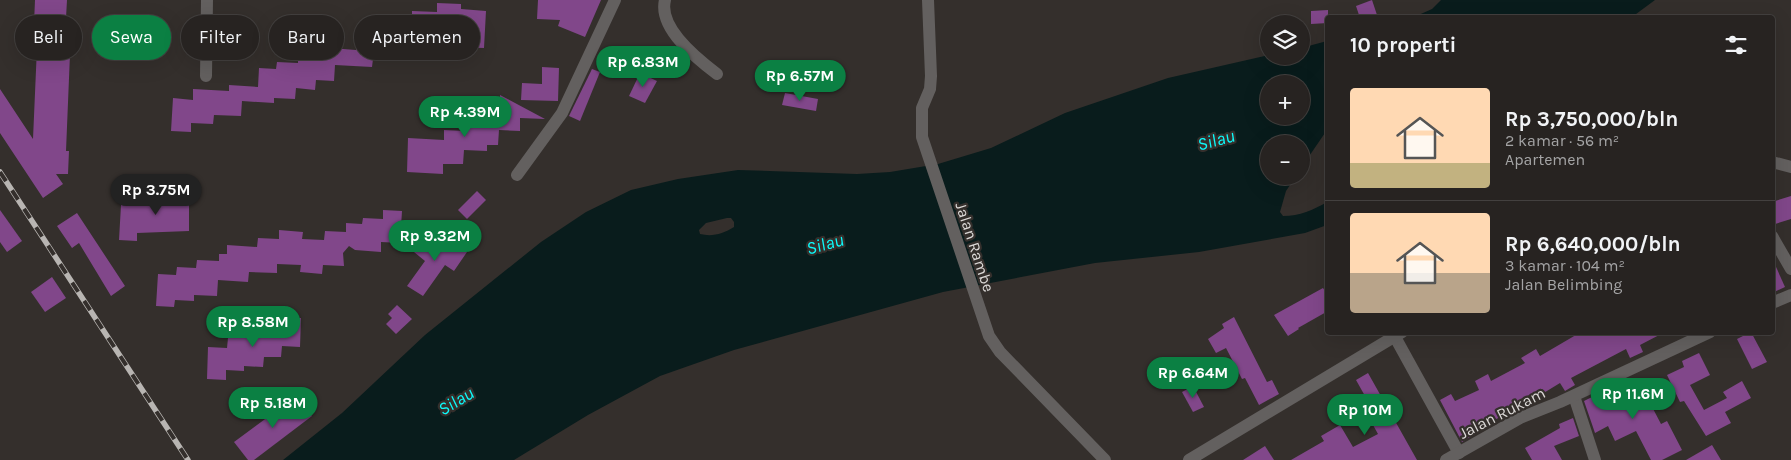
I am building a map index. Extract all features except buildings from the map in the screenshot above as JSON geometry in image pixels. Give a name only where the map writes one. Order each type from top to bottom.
[{"type":"street","points":[[206,76],[207,0]]},
{"type":"street","points":[[517,175],[562,113],[615,0]]},
{"type":"street","points":[[665,0],[665,18],[673,30],[696,58],[717,74]]},
{"type":"street","name":"Jalan Rambe","points":[[928,0],[930,88],[922,108],[922,137],[977,306],[989,336],[1000,352],[1104,460]]},
{"type":"street","points":[[1775,163],[1791,167]]},
{"type":"street","points":[[1775,241],[1791,269]]},
{"type":"street","points":[[1775,303],[1791,295]]},
{"type":"street","points":[[1189,460],[1398,335],[1459,453]]},
{"type":"street","name":"Jalan Rukam","points":[[1446,460],[1520,418],[1574,396],[1704,335]]},
{"type":"street","points":[[1574,396],[1595,460]]},
{"type":"water","points":[[1441,0],[1655,0],[1635,15],[1418,15],[1432,9]]},
{"type":"water","name":"Silau","points":[[1325,42],[1325,133],[1310,155],[1310,135],[1260,135],[1260,185],[1290,185],[1286,191],[1280,212],[1283,216],[1306,212],[1325,203],[1325,226],[1305,233],[1199,252],[1095,263],[943,292],[734,350],[660,376],[588,415],[514,460],[283,460],[342,413],[425,335],[541,242],[586,212],[631,190],[678,179],[738,170],[857,174],[890,172],[938,164],[991,148],[1065,113],[1168,78],[1260,57],[1260,65],[1310,65],[1310,46]],"holes":[[[727,218],[731,218],[734,222],[734,227],[726,231],[709,235],[700,234],[699,230],[706,223]]]},
{"type":"railway","points":[[0,172],[188,460]]}]
